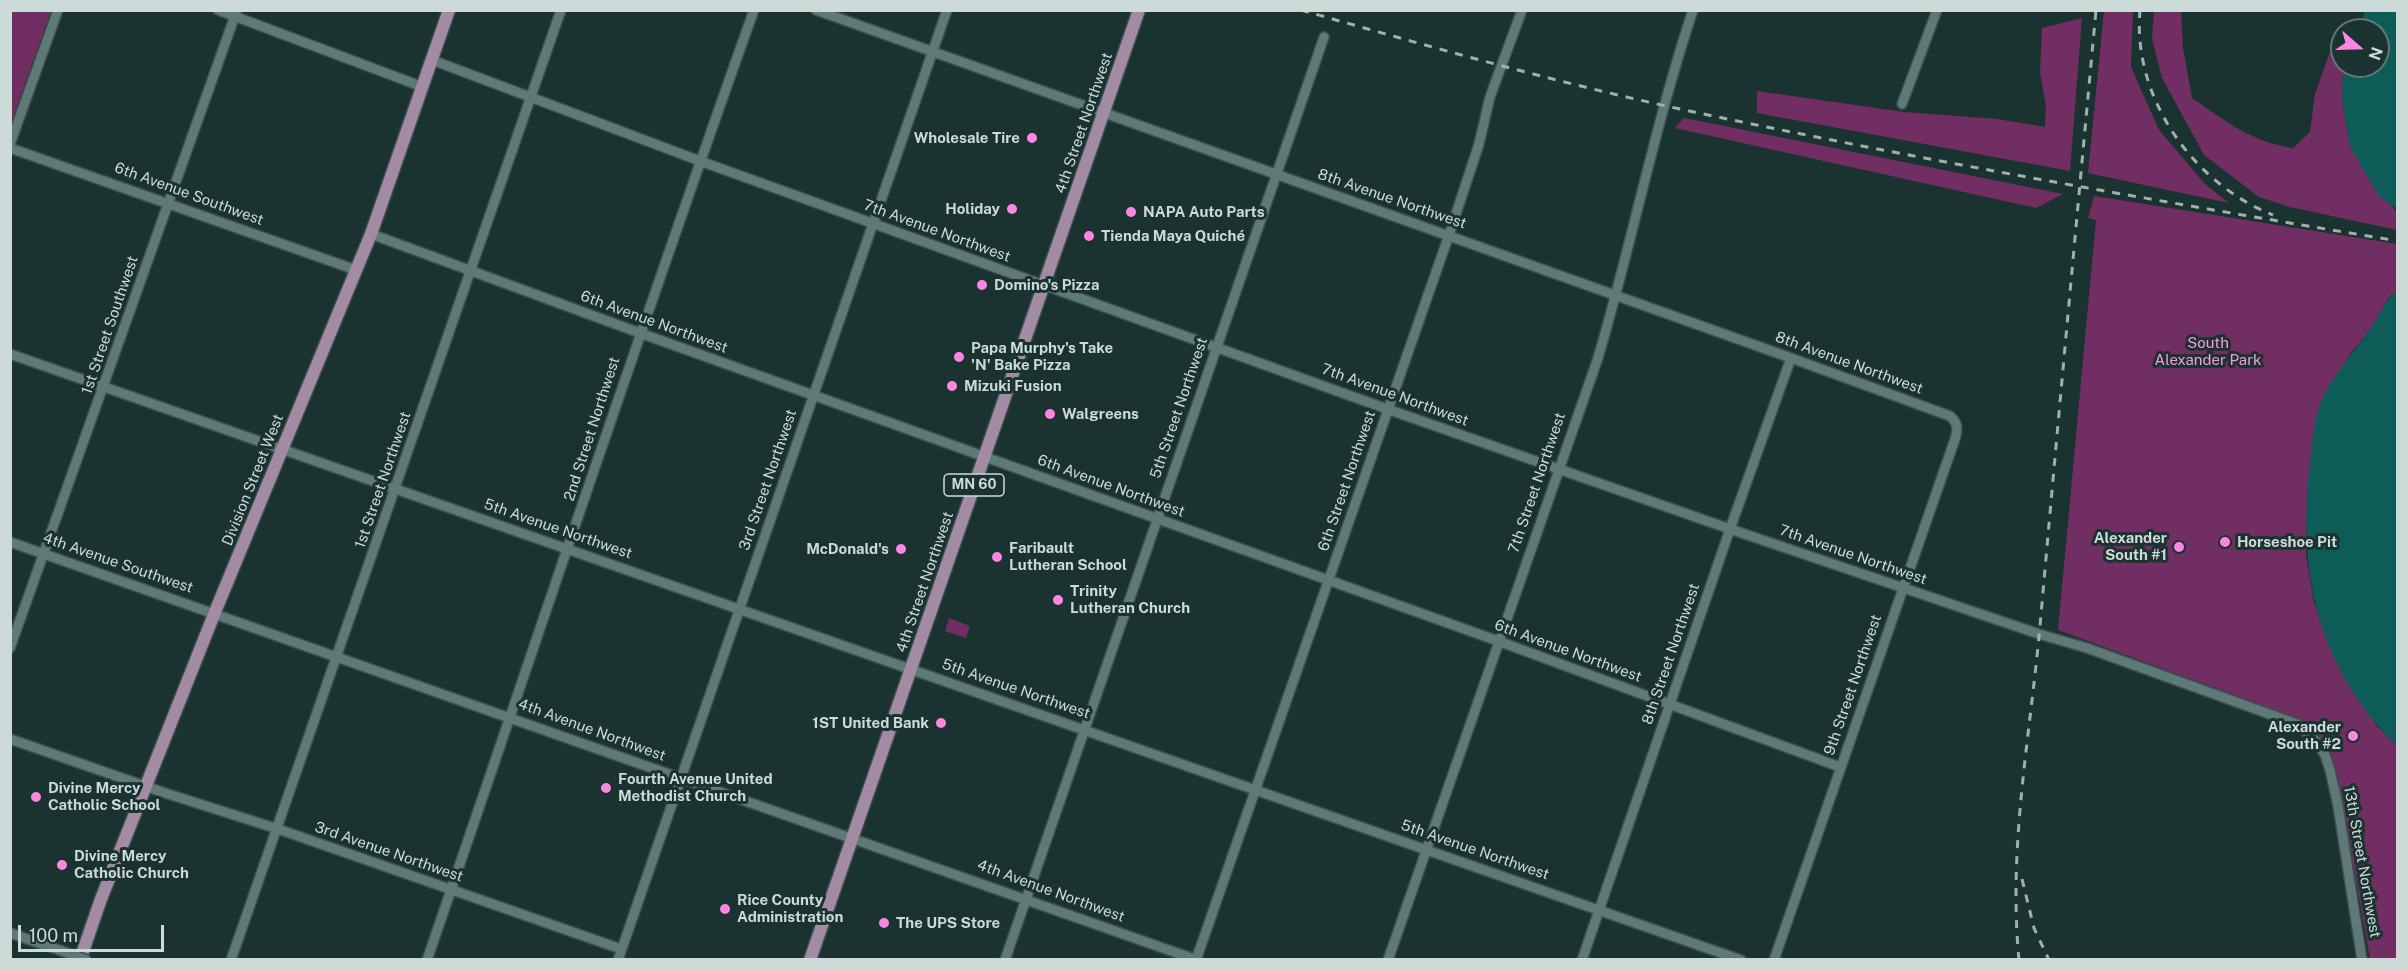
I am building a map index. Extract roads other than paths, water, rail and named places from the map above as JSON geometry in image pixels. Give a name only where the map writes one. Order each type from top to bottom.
[{"type":"main road","name":"Division Street West","points":[[80,960],[101,899],[215,612],[371,234],[449,10]]},
{"type":"main road","name":"4th Street Northwest","points":[[810,960],[1139,10]]},
{"type":"street","points":[[10,146],[58,10]]},
{"type":"street","points":[[218,10],[236,13],[423,87]]},
{"type":"street","name":"1st Street Northwest","points":[[231,960],[561,10]]},
{"type":"street","name":"2nd Street Northwest","points":[[427,960],[509,716],[569,548],[640,333],[754,10]]},
{"type":"street","name":"8th Avenue Northwest","points":[[816,10],[1791,358],[1950,416],[1955,421]]},
{"type":"street","name":"3rd Street Northwest","points":[[618,960],[947,10]]},
{"type":"street","name":"6th Street Northwest","points":[[1196,959],[1449,235],[1479,144],[1490,97],[1521,10]]},
{"type":"street","name":"7th Street Northwest","points":[[1388,960],[1598,358],[1693,10]]},
{"type":"street","points":[[1902,104],[1937,10]]},
{"type":"street","name":"1st Street Southwest","points":[[10,648],[105,387],[236,13]]},
{"type":"street","name":"5th Street Northwest","points":[[1005,960],[1324,37]]},
{"type":"street","name":"7th Avenue Northwest","points":[[432,60],[700,161],[1387,409],[1730,529],[2039,634],[2087,648],[2285,719],[2304,729],[2317,742],[2330,770]]},
{"type":"street","name":"6th Avenue Southwest","points":[[10,146],[356,270]]},
{"type":"street","name":"6th Avenue Northwest","points":[[371,234],[1840,767]]},
{"type":"street","name":"5th Avenue Northwest","points":[[10,354],[1741,960]]},
{"type":"street","name":"8th Street Northwest","points":[[1582,960],[1791,358]]},
{"type":"street","name":"9th Street Northwest","points":[[1774,960],[1955,439],[1958,430],[1955,421]]},
{"type":"street","name":"4th Avenue Southwest","points":[[10,542],[215,612]]},
{"type":"street","name":"4th Avenue Northwest","points":[[215,612],[1196,959]]},
{"type":"street","name":"3rd Avenue Northwest","points":[[10,739],[278,829],[621,949]]},
{"type":"street","name":"13th Street Northwest","points":[[2330,770],[2338,806],[2362,960]]},
{"type":"street","points":[[10,933],[87,960]]},
{"type":"water","points":[[2365,11],[2397,11],[2397,209],[2379,196],[2350,147],[2342,98],[2343,78],[2390,78],[2390,18],[2363,18]]},
{"type":"water","points":[[2397,290],[2397,746],[2370,716],[2349,685],[2332,653],[2311,584],[2306,510],[2312,442],[2320,404],[2334,378]]},
{"type":"railway","points":[[1301,10],[1545,77],[1694,112],[2045,180],[2398,241]]},
{"type":"railway","points":[[2019,960],[2016,918],[2018,834],[2040,626],[2096,10]]},
{"type":"railway","points":[[2140,10],[2140,43],[2146,75],[2158,105],[2174,134],[2194,160],[2218,182],[2244,201],[2273,215]]},
{"type":"railway","points":[[2022,879],[2034,928],[2049,960]]},
{"type":"place","name":"Wholesale Tire","points":[[1032,138]]},
{"type":"place","name":"Holiday","points":[[1012,209]]},
{"type":"place","name":"NAPA Auto Parts","points":[[1131,212]]},
{"type":"place","name":"Tienda Maya Quiché","points":[[1089,236]]},
{"type":"place","name":"Domino's Pizza","points":[[982,285]]},
{"type":"place","name":"Papa Murphy's Take 'N' Bake Pizza","points":[[959,357]]},
{"type":"place","name":"Mizuki Fusion","points":[[952,386]]},
{"type":"place","name":"Walgreens","points":[[1050,414]]},
{"type":"place","name":"Horseshoe Pit","points":[[2225,542]]},
{"type":"place","name":"Alexander South #1","points":[[2179,547]]},
{"type":"place","name":"McDonald's","points":[[901,549]]},
{"type":"place","name":"Faribault Lutheran School","points":[[997,557]]},
{"type":"place","name":"Trinity Lutheran Church","points":[[1058,600]]},
{"type":"place","name":"1ST United Bank","points":[[941,723]]},
{"type":"place","name":"Alexander South #2","points":[[2353,736]]},
{"type":"place","name":"Fourth Avenue United Methodist Church","points":[[606,788]]},
{"type":"place","name":"Divine Mercy Catholic School","points":[[36,797]]},
{"type":"place","name":"Divine Mercy Catholic Church","points":[[62,865]]},
{"type":"place","name":"Rice County Administration","points":[[725,909]]},
{"type":"place","name":"The UPS Store","points":[[884,923]]},
{"type":"park label","name":"South Alexander Park","points":[[2208,352]]}]
